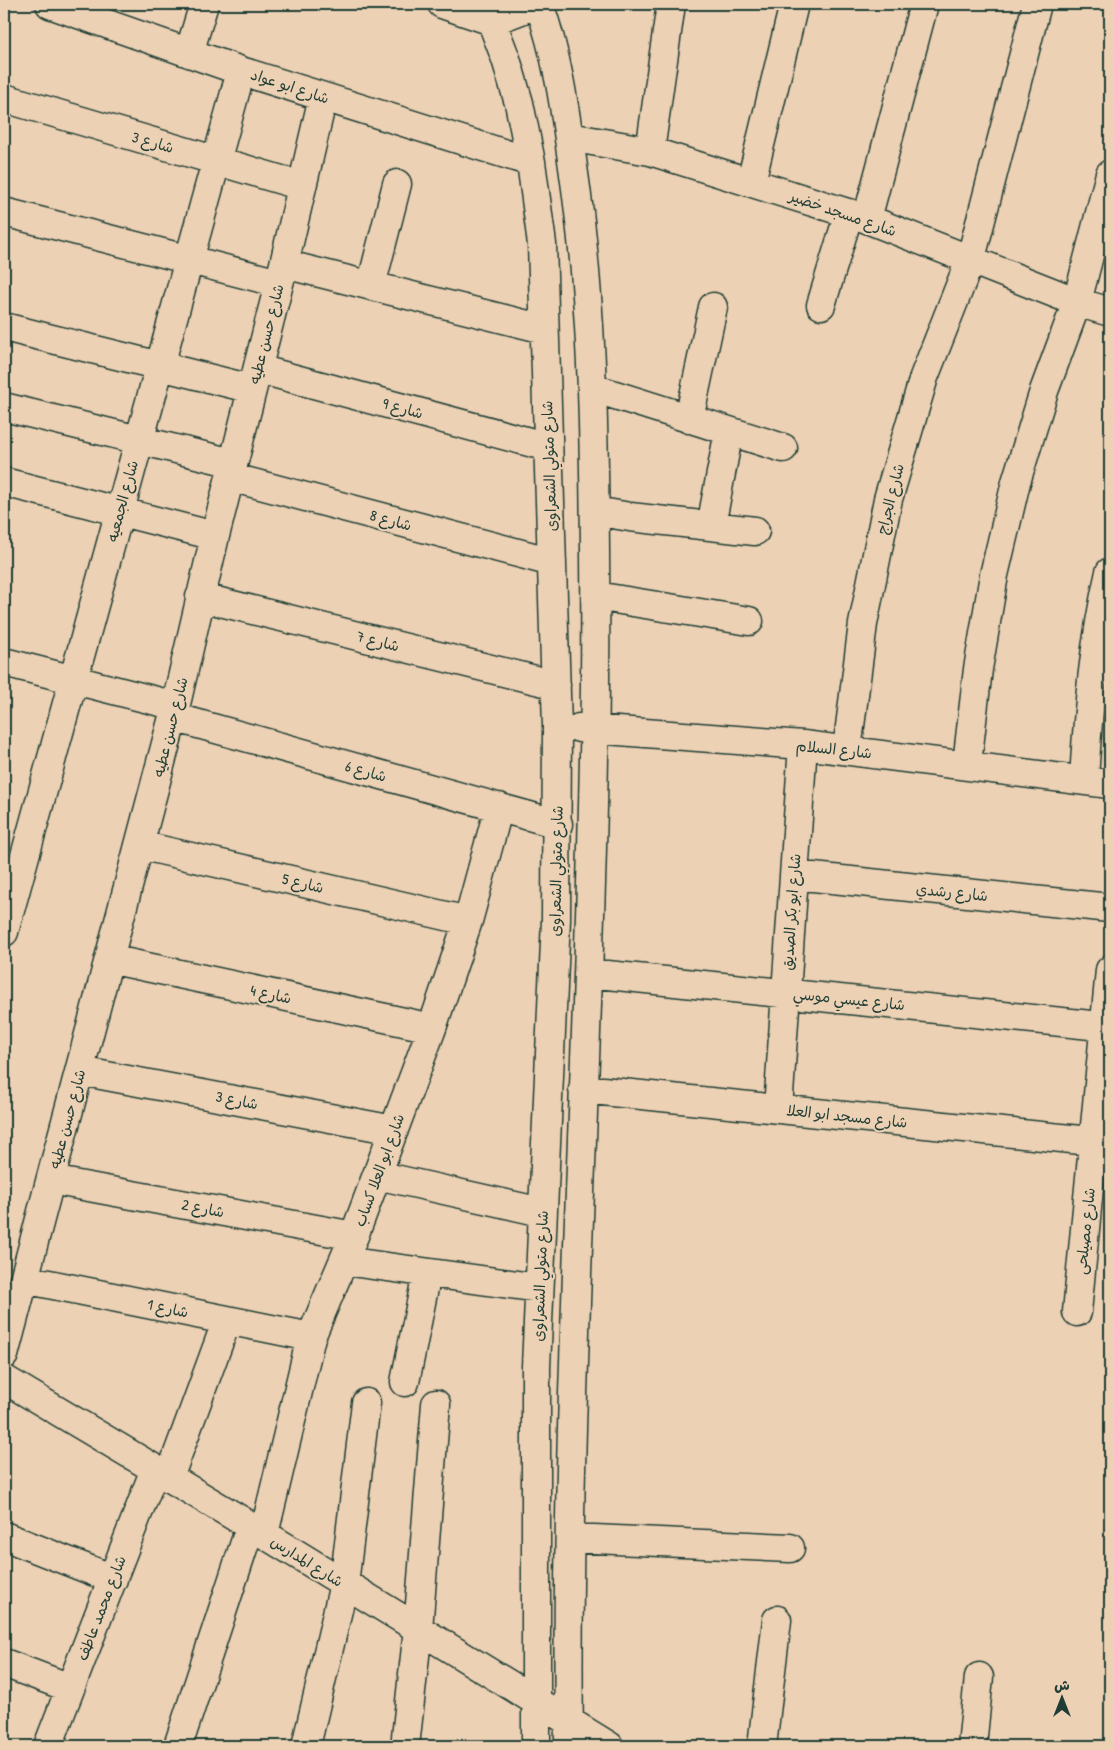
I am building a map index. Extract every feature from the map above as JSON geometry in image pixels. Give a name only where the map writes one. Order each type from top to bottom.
[{"type":"street","name":"شارع ابو عواد","points":[[50,4],[189,53],[531,162]]},
{"type":"street","points":[[189,53],[204,4]]},
{"type":"street","points":[[442,4],[489,12],[538,4],[558,65],[588,287],[594,388],[596,729],[575,1330],[569,1733]]},
{"type":"street","points":[[650,151],[671,4]]},
{"type":"street","points":[[751,182],[794,4]]},
{"type":"street","points":[[821,305],[858,216],[924,4]]},
{"type":"street","name":"شارع الجراج","points":[[847,750],[863,624],[888,499],[924,377],[970,258],[1037,4]]},
{"type":"street","name":"شارع متولي الشعراوى","points":[[489,12],[518,103],[531,162],[542,244],[556,685],[558,824],[536,1367],[536,1746]]},
{"type":"street","name":"شارع الجمعيه","points":[[4,932],[241,70]]},
{"type":"street","name":"شارع حسن عطيه","points":[[4,1355],[174,712],[215,536],[282,274],[323,96]]},
{"type":"street","name":"شارع 3","points":[[4,98],[302,186]]},
{"type":"street","name":"شارع مسجد خضير","points":[[569,137],[650,151],[858,216],[970,258],[1078,302],[1110,312]]},
{"type":"street","points":[[968,764],[978,669],[998,557],[1016,482],[1044,391],[1078,302],[1110,174]]},
{"type":"street","points":[[371,286],[397,184]]},
{"type":"street","points":[[4,212],[189,260],[371,286],[544,329]]},
{"type":"street","points":[[689,419],[713,307]]},
{"type":"street","name":"شارع 9","points":[[4,327],[160,366],[255,379],[548,447]]},
{"type":"street","points":[[594,388],[783,448]]},
{"type":"street","name":"شارع 8","points":[[4,407],[139,440],[232,470],[552,562]]},
{"type":"street","points":[[712,526],[729,431]]},
{"type":"street","points":[[4,482],[215,536]]},
{"type":"street","points":[[595,511],[755,531]]},
{"type":"street","points":[[1097,782],[1089,692],[1102,605],[1110,572]]},
{"type":"street","points":[[596,596],[749,621]]},
{"type":"street","name":"شارع 7","points":[[200,597],[556,685]]},
{"type":"street","name":"شارع 6","points":[[4,662],[74,679],[174,712],[558,824]]},
{"type":"street","name":"شارع السلام","points":[[557,727],[803,745],[968,764],[1097,782]]},
{"type":"street","name":"شارع ابو بكر الصديق","points":[[778,1109],[803,745]]},
{"type":"street","name":"شارع ابو العلا كساب","points":[[178,1746],[257,1530],[311,1337],[354,1236],[432,1028],[468,921],[500,808]]},
{"type":"street","name":"شارع 5","points":[[139,845],[468,921]]},
{"type":"street","name":"شارع رشدي","points":[[794,875],[1110,908]]},
{"type":"street","name":"شارع 4","points":[[109,959],[432,1028]]},
{"type":"street","name":"شارع مصيلحى","points":[[1077,1312],[1102,1142],[1110,970]]},
{"type":"street","name":"شارع عيسي موسي","points":[[588,973],[786,992],[1108,1027]]},
{"type":"street","name":"شارع 3","points":[[80,1071],[394,1130]]},
{"type":"street","name":"شارع مسجد ابو العلا","points":[[583,1089],[1102,1142]]},
{"type":"street","points":[[377,1176],[542,1212]]},
{"type":"street","name":"شارع 2","points":[[51,1180],[354,1236]]},
{"type":"street","points":[[344,1261],[539,1288]]},
{"type":"street","points":[[404,1382],[427,1273]]},
{"type":"street","name":"شارع 1","points":[[24,1279],[311,1337]]},
{"type":"street","name":"شارع محمد عاطف","points":[[48,1746],[113,1579],[162,1473],[227,1320]]},
{"type":"street","name":"شارع المدارس","points":[[4,1379],[257,1530],[537,1701],[569,1733],[609,1746]]},
{"type":"street","points":[[306,1746],[344,1584],[366,1403]]},
{"type":"street","points":[[405,1746],[418,1629],[436,1404]]},
{"type":"street","points":[[4,1536],[113,1579]]},
{"type":"street","points":[[572,1538],[790,1548]]},
{"type":"street","points":[[762,1746],[777,1620]]},
{"type":"street","points":[[4,1663],[70,1688]]},
{"type":"street","points":[[972,1746],[979,1677]]}]
